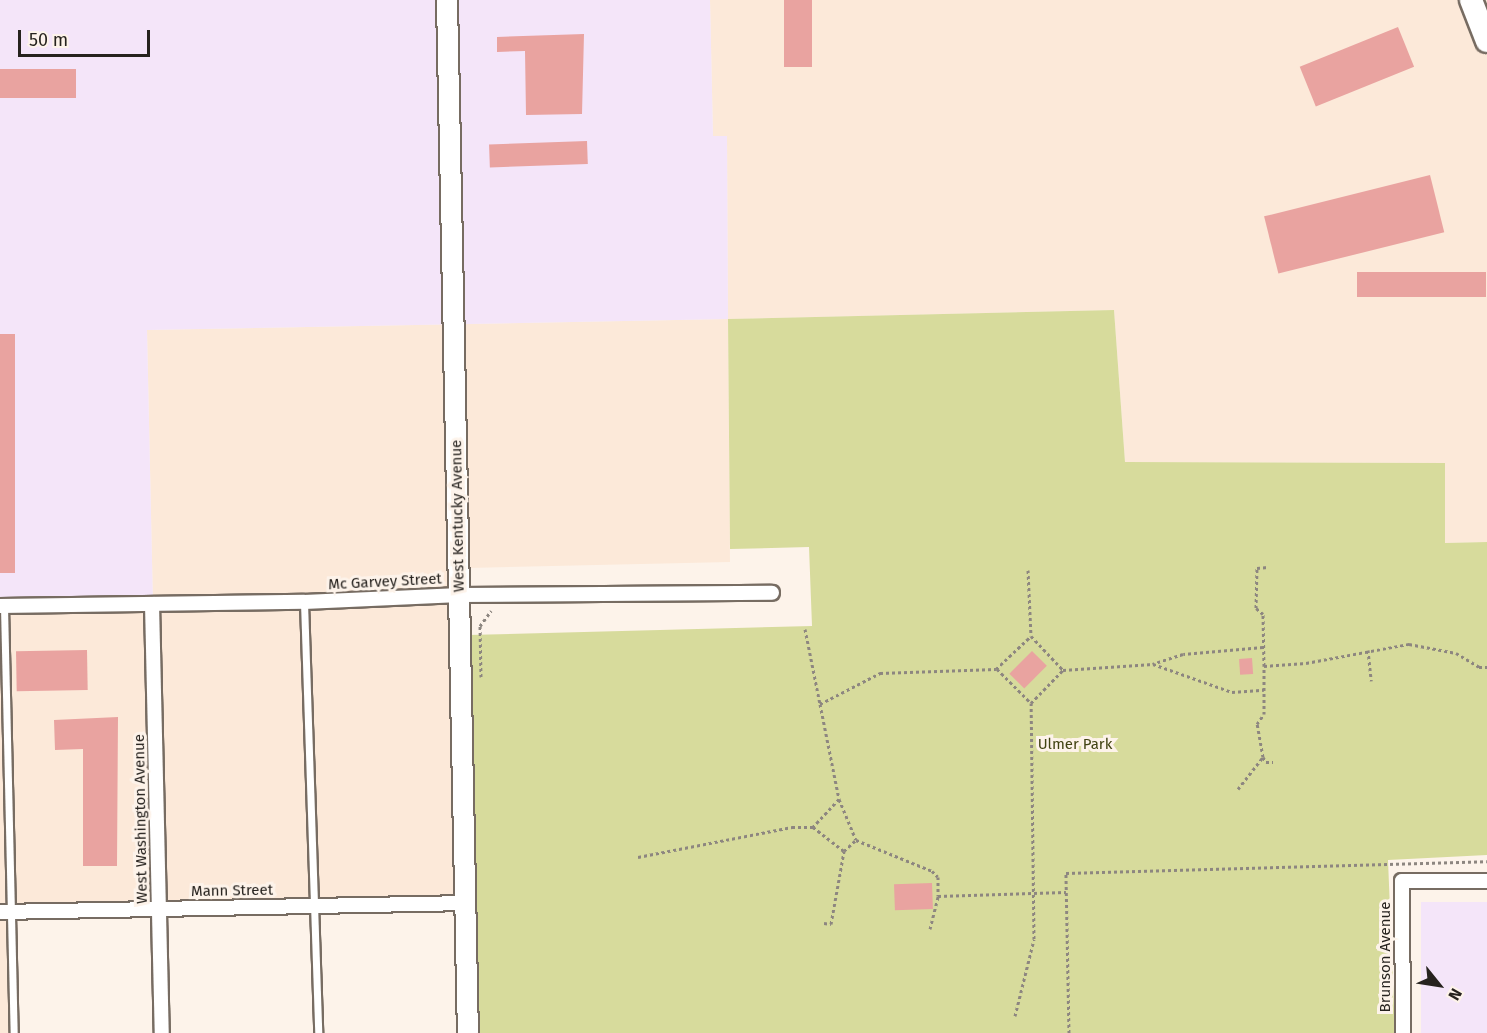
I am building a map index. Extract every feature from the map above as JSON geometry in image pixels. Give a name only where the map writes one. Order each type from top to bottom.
[{"type":"main road","points":[[1471,0],[1487,41]]},
{"type":"street","name":"West Kentucky Avenue","points":[[447,0],[468,1033]]},
{"type":"street","name":"Mc Garvey Street","points":[[2,606],[304,602],[460,595],[772,593]]},
{"type":"street","name":"West Washington Avenue","points":[[153,604],[162,1033]]},
{"type":"street","name":"Brunson Avenue","points":[[1404,1033],[1402,881],[1487,881]]},
{"type":"street","name":"Mann Street","points":[[6,912],[465,903]]},
{"type":"lane","points":[[304,602],[317,905],[318,1033]]},
{"type":"lane","points":[[2,606],[6,912],[14,1033]]},
{"type":"path","points":[[1268,567],[1257,567],[1256,608],[1263,614],[1265,690],[1264,714],[1257,724],[1263,757],[1266,762],[1273,762]]},
{"type":"path","points":[[1028,570],[1030,636],[1064,670]]},
{"type":"path","points":[[805,629],[839,799],[856,840],[932,871],[938,878],[938,896],[930,929]]},
{"type":"path","points":[[820,704],[880,673],[996,669],[1030,636]]},
{"type":"path","points":[[1264,666],[1306,663],[1397,645],[1435,648],[1487,668]]},
{"type":"path","points":[[1031,703],[1064,670],[1152,664],[1183,654],[1263,647]]},
{"type":"path","points":[[1368,650],[1371,681]]},
{"type":"path","points":[[1152,664],[1232,692],[1265,690]]},
{"type":"path","points":[[996,669],[1031,703],[1034,939],[1015,1016]]},
{"type":"path","points":[[1238,789],[1263,757]]},
{"type":"path","points":[[813,827],[839,799]]},
{"type":"path","points":[[638,857],[792,826],[813,827],[844,851]]},
{"type":"path","points":[[824,923],[831,924],[844,851],[856,840]]},
{"type":"path","points":[[1069,1033],[1066,873],[1487,861]]},
{"type":"path","points":[[938,896],[1066,892]]},
{"type":"shaded area","points":[[0,0],[710,0],[713,136],[727,136],[728,319],[147,330],[153,606],[0,609]]},
{"type":"shaded area","points":[[710,0],[1487,0],[1487,542],[1445,543],[1444,463],[1125,462],[1114,310],[728,319],[727,137],[713,137]]},
{"type":"shaded area","points":[[728,319],[730,562],[468,568],[466,903],[7,913],[9,1033],[0,1033],[0,609],[153,606],[147,330]]},
{"type":"shaded area","points":[[1421,902],[1487,902],[1487,1033],[1421,1033]]},
{"type":"green space","name":"Ulmer Park","points":[[1114,310],[1125,462],[1445,463],[1445,543],[1487,542],[1487,855],[1388,860],[1395,1033],[475,1033],[468,635],[812,626],[809,547],[730,549],[728,319]]},
{"type":"building","points":[[784,0],[812,0],[812,67],[784,67]]},
{"type":"building","points":[[1398,27],[1414,67],[1316,107],[1300,67]]},
{"type":"building","points":[[584,34],[582,114],[526,115],[525,51],[497,52],[497,37]]},
{"type":"building","points":[[0,69],[76,69],[76,98],[0,98]]},
{"type":"building","points":[[587,141],[588,164],[490,167],[489,144]]},
{"type":"building","points":[[1430,175],[1444,232],[1278,274],[1264,216]]},
{"type":"building","points":[[1357,272],[1486,272],[1486,297],[1357,297]]},
{"type":"building","points":[[0,334],[15,334],[15,573],[0,573]]},
{"type":"building","points":[[87,650],[88,690],[17,691],[16,651]]},
{"type":"building","points":[[1032,651],[1047,666],[1024,688],[1009,674]]},
{"type":"building","points":[[1252,658],[1253,674],[1240,675],[1239,659]]},
{"type":"building","points":[[118,717],[117,866],[83,866],[83,749],[55,750],[54,720]]},
{"type":"building","points":[[932,883],[933,909],[895,910],[894,884]]}]
